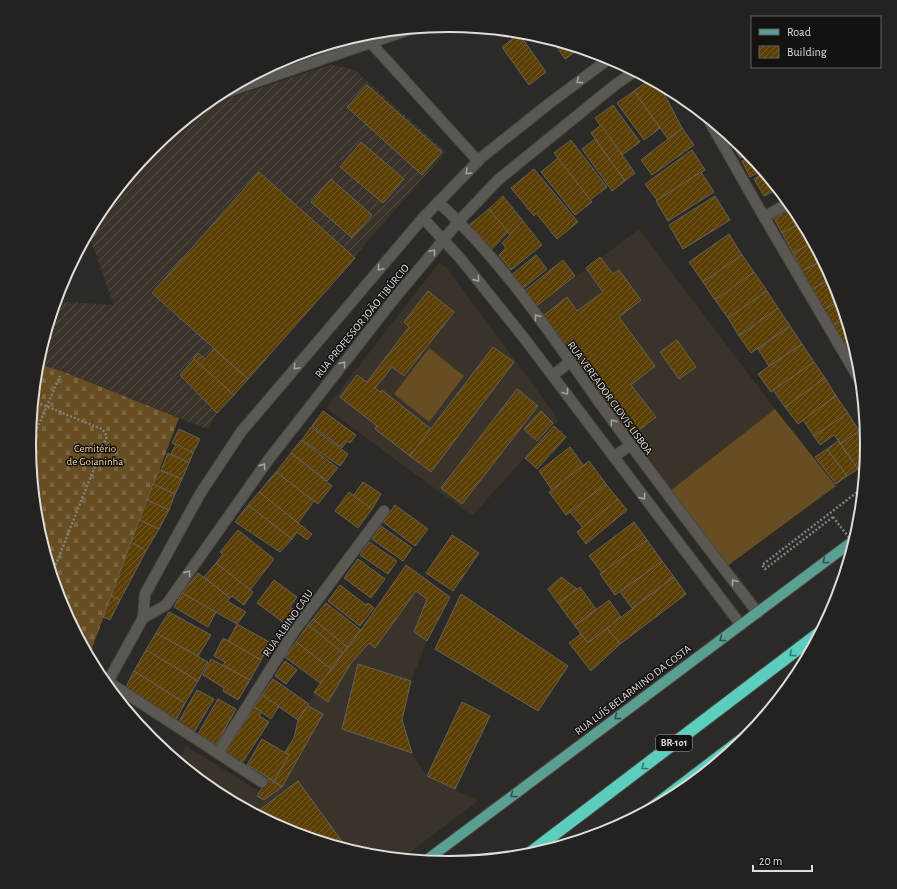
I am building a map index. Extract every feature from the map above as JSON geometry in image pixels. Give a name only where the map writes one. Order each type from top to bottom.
[{"type":"highway","name":"BR-101","points":[[538,847],[813,638]]},
{"type":"main road","name":"RUA LUÍS BELARMINO DA COSTA","points":[[432,856],[849,544]]},
{"type":"street","points":[[371,40],[478,161]]},
{"type":"street","points":[[251,83],[359,42]]},
{"type":"street","name":"RUA PROFESSOR JOÃO TIBÚRCIO","points":[[108,677],[143,618],[145,594],[192,508],[225,455],[287,377],[423,218],[478,161],[546,106],[604,62]]},
{"type":"street","name":"RUA PROFESSOR JOÃO TIBÚRCIO","points":[[143,618],[166,605],[269,459],[394,299],[459,221],[499,179],[630,75]]},
{"type":"street","points":[[714,129],[764,217],[851,357]]},
{"type":"street","name":"RUA VEREADOR CLOVIS LISBOA","points":[[438,202],[459,221],[514,287],[630,444],[758,613]]},
{"type":"street","points":[[764,217],[784,205]]},
{"type":"street","points":[[423,218],[476,278],[552,375],[741,625]]},
{"type":"street","points":[[552,375],[570,362]]},
{"type":"street","points":[[614,457],[630,444]]},
{"type":"street","name":"RUA ALBINO CAJU","points":[[218,753],[293,633],[384,511]]},
{"type":"street","points":[[115,688],[262,782]]},
{"type":"path","points":[[37,429],[60,376]]},
{"type":"path","points":[[39,404],[102,429],[107,436],[55,567]]},
{"type":"path","points":[[850,538],[834,517],[766,569],[762,565],[858,492]]},
{"type":"shaded area","points":[[330,65],[349,68],[357,72],[446,152],[217,413],[207,429],[59,370],[44,366],[50,338],[62,301],[114,305],[90,239],[106,215],[121,193],[157,153],[197,117],[221,101]]},
{"type":"shaded area","points":[[639,229],[775,409],[670,491],[535,307]]},
{"type":"shaded area","points":[[438,264],[441,264],[447,268],[559,420],[472,516],[326,408]]},
{"type":"shaded area","points":[[406,565],[450,597],[427,641],[411,681],[402,720],[412,753],[427,776],[478,801],[407,854],[368,849],[342,843],[291,826],[242,802],[197,772],[180,758],[186,746],[260,792],[268,778],[274,781],[289,755],[285,752],[294,738],[298,720],[309,704],[314,692],[361,630]]},
{"type":"green space","points":[[429,348],[464,376],[429,422],[394,394]]},
{"type":"green space","name":"Cemitério de Goianinha","points":[[44,366],[59,370],[179,418],[91,651],[67,602],[50,551],[44,525],[37,471],[36,444],[37,418]]},
{"type":"green space","points":[[775,409],[836,486],[726,567],[670,491]]},
{"type":"building","points":[[514,38],[523,39],[546,72],[529,85],[502,47]]},
{"type":"building","points":[[556,46],[575,52],[565,59]]},
{"type":"building","points":[[646,82],[663,93],[682,128],[668,139],[634,91]]},
{"type":"building","points":[[367,85],[442,152],[422,175],[347,107]]},
{"type":"building","points":[[634,91],[660,128],[644,140],[617,103]]},
{"type":"building","points":[[613,105],[640,142],[622,155],[595,118]]},
{"type":"building","points":[[601,125],[635,173],[625,181],[591,133]]},
{"type":"building","points":[[682,128],[694,145],[652,175],[641,160]]},
{"type":"building","points":[[595,139],[625,181],[612,191],[582,149]]},
{"type":"building","points":[[571,140],[607,187],[590,200],[554,153]]},
{"type":"building","points":[[361,142],[404,179],[383,203],[340,167]]},
{"type":"building","points":[[734,147],[743,156],[740,158]]},
{"type":"building","points":[[692,150],[705,170],[657,200],[645,184]]},
{"type":"building","points":[[558,158],[592,202],[575,215],[541,172]]},
{"type":"building","points":[[746,159],[758,172],[750,177],[742,161]]},
{"type":"building","points":[[534,169],[578,222],[557,239],[536,213],[534,216],[511,188]]},
{"type":"building","points":[[259,172],[355,258],[248,379],[152,293]]},
{"type":"building","points":[[701,172],[714,192],[668,221],[656,201]]},
{"type":"building","points":[[761,175],[774,191],[764,196],[754,179]]},
{"type":"building","points":[[331,179],[372,215],[352,238],[311,202]]},
{"type":"building","points":[[503,196],[523,221],[510,235],[489,209]]},
{"type":"building","points":[[715,196],[730,220],[683,249],[669,225]]},
{"type":"building","points":[[489,209],[508,232],[490,251],[468,226]]},
{"type":"building","points":[[788,210],[797,225],[782,233],[774,218]]},
{"type":"building","points":[[523,221],[542,245],[511,270],[499,255],[506,248],[502,243]]},
{"type":"building","points":[[797,225],[809,244],[793,253],[782,233]]},
{"type":"building","points":[[729,234],[742,255],[703,282],[689,262]]},
{"type":"building","points":[[809,244],[818,262],[802,271],[793,253]]},
{"type":"building","points":[[536,255],[547,269],[521,290],[510,276]]},
{"type":"building","points":[[742,255],[754,272],[715,300],[703,282]]},
{"type":"building","points":[[600,257],[613,274],[619,270],[641,300],[619,317],[655,366],[631,385],[656,417],[630,437],[542,317],[567,297],[577,311],[603,292],[586,268]]},
{"type":"building","points":[[563,260],[575,276],[535,307],[523,292]]},
{"type":"building","points":[[818,262],[827,281],[812,289],[802,271]]},
{"type":"building","points":[[754,272],[767,291],[728,318],[715,300]]},
{"type":"building","points":[[827,281],[836,303],[823,310],[812,289]]},
{"type":"building","points":[[428,291],[454,312],[404,376],[392,367],[375,388],[380,392],[382,390],[431,429],[410,456],[375,429],[377,426],[340,397],[357,375],[367,382],[409,327],[404,322]]},
{"type":"building","points":[[767,291],[778,308],[739,336],[728,318]]},
{"type":"building","points":[[836,303],[842,321],[832,326],[823,310]]},
{"type":"building","points":[[778,308],[790,326],[751,353],[739,336]]},
{"type":"building","points":[[842,321],[848,343],[844,345],[832,326]]},
{"type":"building","points":[[790,326],[802,344],[769,366],[758,349]]},
{"type":"building","points":[[677,340],[696,367],[679,379],[660,352]]},
{"type":"building","points":[[848,343],[852,359],[844,345]]},
{"type":"building","points":[[802,344],[814,362],[771,392],[758,374]]},
{"type":"building","points":[[493,347],[514,362],[431,472],[410,456]]},
{"type":"building","points":[[214,349],[248,379],[234,395],[193,359],[198,353],[205,359]]},
{"type":"building","points":[[194,359],[234,395],[217,413],[180,375]]},
{"type":"building","points":[[814,362],[825,378],[785,407],[773,390]]},
{"type":"building","points":[[825,378],[836,396],[798,424],[785,407]]},
{"type":"building","points":[[517,389],[538,406],[462,504],[441,488]]},
{"type":"building","points":[[836,396],[848,413],[814,436],[803,420]]},
{"type":"building","points":[[323,411],[356,435],[350,443],[347,441],[342,448],[312,426]]},
{"type":"building","points":[[541,411],[553,423],[537,441],[524,429]]},
{"type":"building","points":[[848,413],[859,431],[841,444],[834,435],[820,445],[814,436]]},
{"type":"building","points":[[554,426],[566,437],[537,469],[525,458]]},
{"type":"building","points":[[311,427],[348,454],[340,466],[302,440]]},
{"type":"building","points":[[179,429],[200,439],[193,453],[172,443]]},
{"type":"building","points":[[857,432],[861,437],[860,467],[858,469],[841,444]]},
{"type":"building","points":[[301,440],[338,468],[327,481],[291,453]]},
{"type":"building","points":[[838,441],[858,469],[847,476],[827,449]]},
{"type":"building","points":[[176,444],[193,453],[189,463],[171,454]]},
{"type":"building","points":[[570,447],[583,465],[552,490],[539,471]]},
{"type":"building","points":[[827,449],[847,476],[836,484],[815,457]]},
{"type":"building","points":[[168,453],[189,463],[182,479],[161,470]]},
{"type":"building","points":[[291,453],[332,486],[318,504],[276,472]]},
{"type":"building","points":[[589,461],[606,484],[566,515],[549,492]]},
{"type":"building","points":[[159,470],[182,479],[175,494],[153,484]]},
{"type":"building","points":[[276,472],[314,501],[298,523],[259,492]]},
{"type":"building","points":[[363,482],[381,494],[372,509],[353,496]]},
{"type":"building","points":[[153,484],[175,494],[169,510],[147,500]]},
{"type":"building","points":[[606,484],[618,499],[583,528],[570,512]]},
{"type":"building","points":[[259,492],[312,534],[307,540],[297,532],[292,539],[248,505]]},
{"type":"building","points":[[349,492],[372,509],[358,528],[335,511]]},
{"type":"building","points":[[618,499],[627,510],[586,544],[577,532]]},
{"type":"building","points":[[147,500],[169,510],[159,529],[139,520]]},
{"type":"building","points":[[248,505],[292,539],[280,552],[235,522]]},
{"type":"building","points":[[395,505],[428,529],[415,546],[383,522]]},
{"type":"building","points":[[139,520],[159,529],[146,551],[131,542]]},
{"type":"building","points":[[634,522],[647,540],[602,573],[589,556]]},
{"type":"building","points":[[381,526],[412,548],[403,561],[372,539]]},
{"type":"building","points":[[238,530],[274,559],[250,590],[216,563],[223,554],[220,552]]},
{"type":"building","points":[[452,535],[479,553],[453,591],[426,573]]},
{"type":"building","points":[[647,540],[662,561],[615,595],[600,574]]},
{"type":"building","points":[[131,542],[146,551],[120,600],[111,596]]},
{"type":"building","points":[[369,542],[397,561],[388,574],[360,555]]},
{"type":"building","points":[[358,559],[385,579],[371,598],[344,578]]},
{"type":"building","points":[[662,561],[674,577],[632,608],[620,592]]},
{"type":"building","points":[[216,563],[253,592],[244,605],[232,596],[230,598],[204,577]]},
{"type":"building","points":[[406,565],[450,597],[427,641],[414,632],[427,599],[416,591],[375,648],[369,643],[351,663],[328,702],[314,692],[361,630]]},
{"type":"building","points":[[198,573],[230,598],[227,601],[246,612],[237,624],[182,593]]},
{"type":"building","points":[[561,577],[577,589],[558,603],[548,589]]},
{"type":"building","points":[[674,577],[686,594],[620,644],[607,628]]},
{"type":"building","points":[[274,580],[297,597],[290,607],[294,610],[284,623],[257,603]]},
{"type":"building","points":[[340,585],[366,605],[368,603],[374,608],[360,626],[328,601]]},
{"type":"building","points":[[580,587],[596,609],[575,626],[558,603]]},
{"type":"building","points":[[182,593],[216,612],[208,627],[174,607]]},
{"type":"building","points":[[461,594],[568,666],[538,711],[435,649]]},
{"type":"building","points":[[111,596],[120,600],[110,620],[103,617]]},
{"type":"building","points":[[609,600],[621,617],[588,643],[575,626]]},
{"type":"building","points":[[326,603],[361,630],[347,647],[313,619]]},
{"type":"building","points":[[169,612],[211,635],[198,656],[156,633]]},
{"type":"building","points":[[313,619],[347,647],[343,653],[308,625]]},
{"type":"building","points":[[237,624],[271,643],[261,660],[228,641]]},
{"type":"building","points":[[308,625],[343,653],[331,669],[296,642]]},
{"type":"building","points":[[607,628],[620,644],[591,671],[569,643],[581,634],[588,643]]},
{"type":"building","points":[[156,633],[208,662],[198,681],[146,650]]},
{"type":"building","points":[[223,638],[261,660],[250,680],[223,665],[225,662],[214,656]]},
{"type":"building","points":[[296,642],[331,669],[320,683],[285,657]]},
{"type":"building","points":[[146,650],[198,681],[185,703],[134,671]]},
{"type":"building","points":[[211,659],[250,680],[238,700],[223,691],[224,688],[203,675]]},
{"type":"building","points":[[285,661],[297,670],[286,684],[275,676]]},
{"type":"building","points":[[358,664],[411,681],[402,720],[412,753],[342,729]]},
{"type":"building","points":[[134,671],[185,703],[175,722],[125,689]]},
{"type":"building","points":[[273,679],[309,704],[298,720],[262,695]]},
{"type":"building","points":[[197,690],[214,699],[194,732],[178,723]]},
{"type":"building","points":[[262,695],[279,706],[271,719],[254,707]]},
{"type":"building","points":[[218,699],[236,709],[216,745],[198,734]]},
{"type":"building","points":[[462,702],[490,716],[455,789],[427,776]]},
{"type":"building","points":[[308,706],[323,714],[282,787],[274,781],[289,755],[285,752],[294,738],[298,720]]},
{"type":"building","points":[[254,707],[262,712],[259,716],[269,722],[242,763],[225,752]]},
{"type":"building","points":[[262,739],[289,755],[274,781],[247,765]]},
{"type":"building","points":[[268,778],[282,787],[264,800],[257,796]]},
{"type":"building","points":[[298,781],[343,843],[291,826],[259,810]]}]
